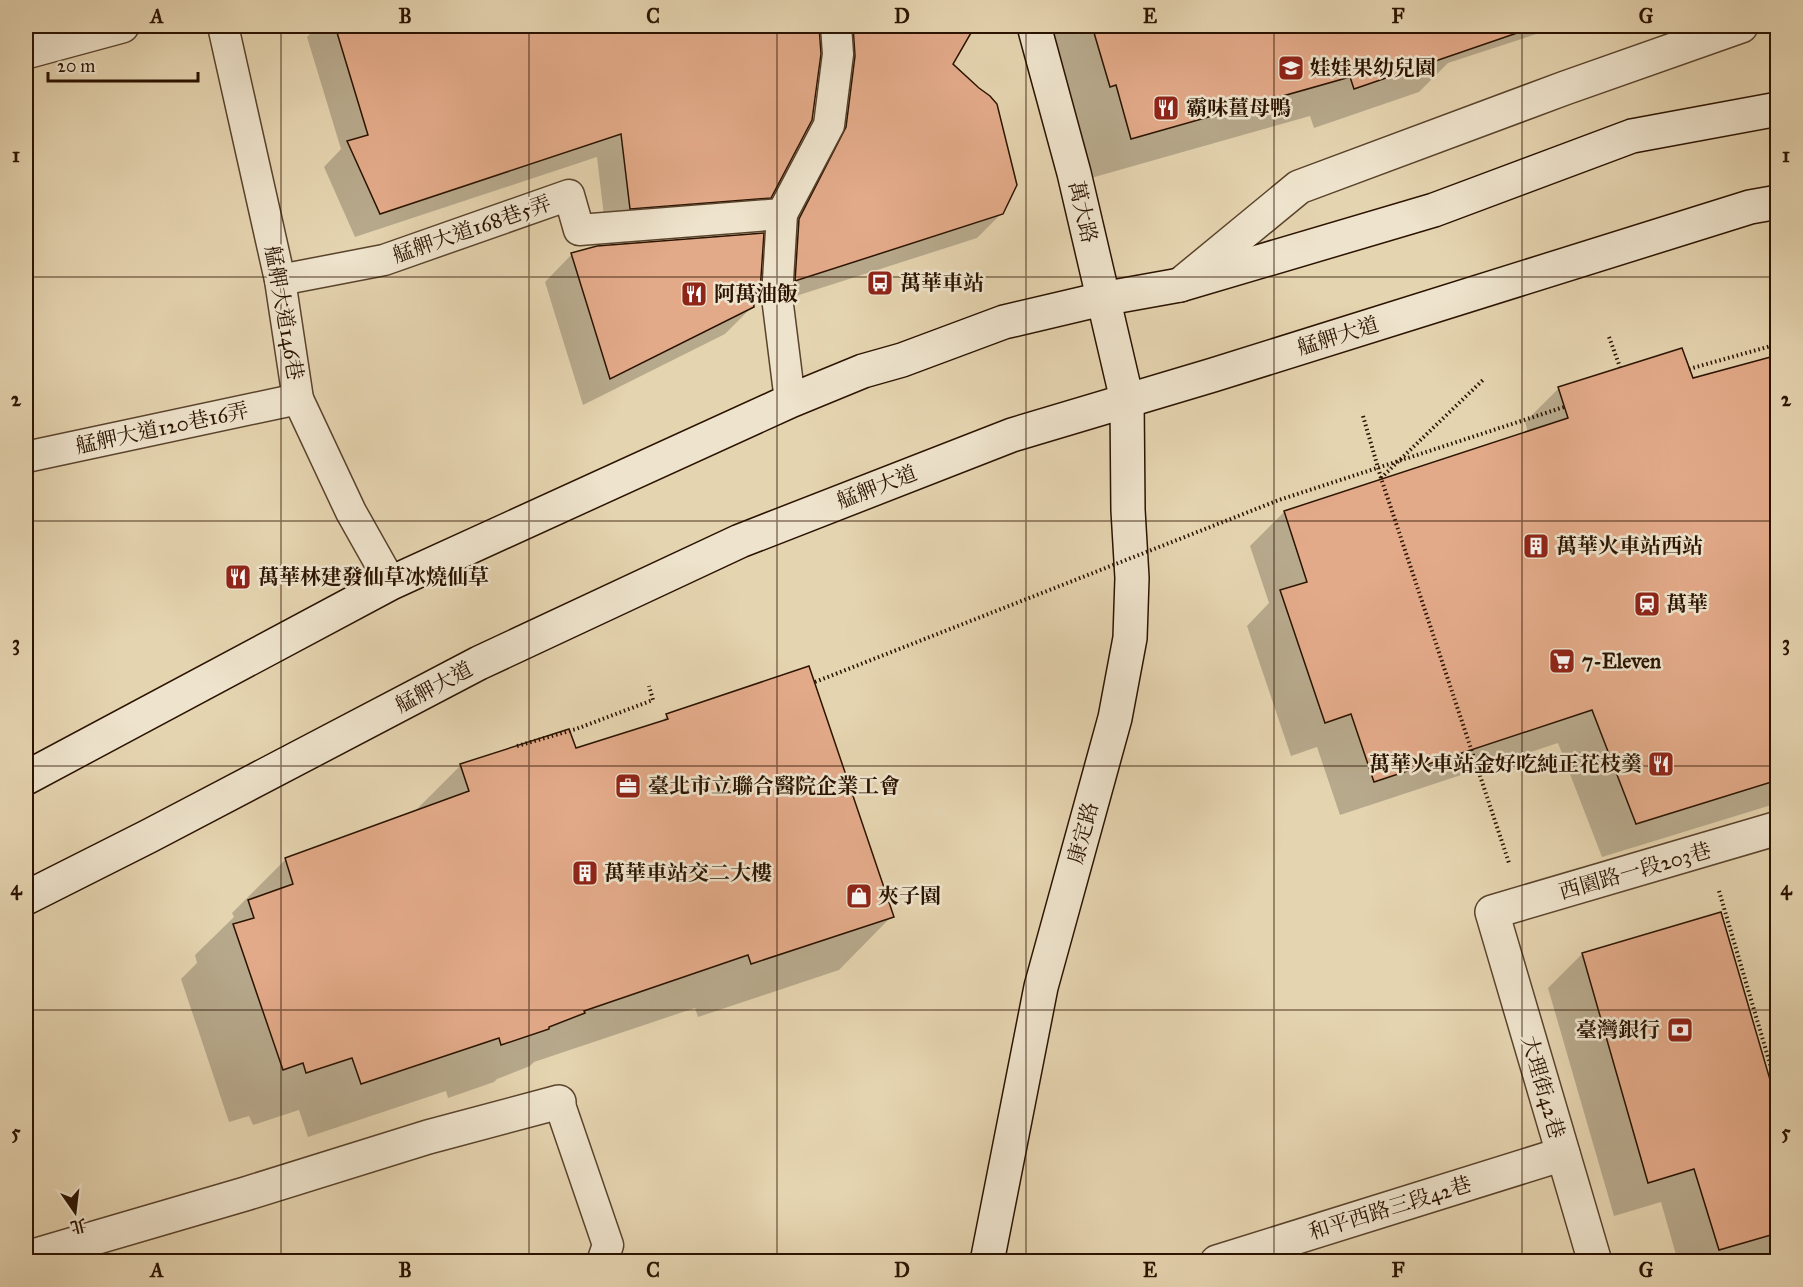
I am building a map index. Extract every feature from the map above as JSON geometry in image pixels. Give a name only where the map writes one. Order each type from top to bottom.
[{"type":"main road","points":[[26,52],[122,26]]},
{"type":"main road","name":"萬大路","points":[[1034,26],[1074,173],[1127,400]]},
{"type":"main road","points":[[1180,285],[1299,187],[1565,88],[1741,26]]},
{"type":"main road","points":[[26,778],[391,584],[790,401],[863,371],[902,360],[1004,322],[1102,299],[1180,285],[1434,210],[1632,136],[1778,109]]},
{"type":"main road","name":"艋舺大道","points":[[26,898],[149,837],[479,663],[740,541],[1012,435],[1213,375],[1750,207],[1778,202]]},
{"type":"main road","name":"康定路","points":[[987,1262],[1041,987],[1115,718],[1130,638],[1132,578],[1128,510],[1127,400]]},
{"type":"main road","name":"西園路一段203巷","points":[[1507,908],[1778,828]]},
{"type":"main road","name":"大理街42巷","points":[[1507,908],[1563,1154],[1595,1262]]},
{"type":"main road","points":[[26,1258],[245,1194],[428,1137],[559,1102]]},
{"type":"main road","name":"和平西路三段42巷","points":[[1217,1262],[1563,1154]]},
{"type":"lane","name":"艋舺大道146巷","points":[[223,26],[280,280],[298,399],[351,512],[391,584]]},
{"type":"lane","points":[[790,401],[777,297],[782,214],[828,125],[838,54],[836,26]]},
{"type":"lane","name":"艋舺大道168巷5弄","points":[[280,280],[384,260],[569,195],[579,230],[782,214]]},
{"type":"lane","name":"艋舺大道120巷16弄","points":[[26,457],[298,399]]},
{"type":"lane","points":[[559,1102],[608,1245],[602,1262]]},
{"type":"path","points":[[1609,337],[1620,368]]},
{"type":"path","points":[[1689,369],[1778,344]]},
{"type":"path","points":[[1381,478],[1484,379]]},
{"type":"path","points":[[814,682],[1279,500],[1564,407]]},
{"type":"path","points":[[1363,416],[1507,908]]},
{"type":"path","points":[[517,746],[576,729],[653,700],[649,686]]},
{"type":"path","points":[[1707,850],[1778,1091]]},
{"type":"path","points":[[1769,1262],[1778,1259]]},
{"type":"building","points":[[335,26],[819,26],[821,54],[812,120],[771,198],[630,209],[621,134],[380,214],[347,141],[368,135]]},
{"type":"building","points":[[853,26],[975,26],[953,64],[997,104],[1017,185],[1003,214],[795,281],[799,219],[846,127],[855,56]]},
{"type":"building","points":[[1092,26],[1519,26],[1520,32],[1354,89],[1350,77],[1131,139],[1116,85],[1110,87]]},
{"type":"building","points":[[764,233],[760,292],[753,294],[754,307],[610,379],[571,253],[597,246]]},
{"type":"building","name":"萬華火車站西站","points":[[1682,348],[1693,378],[1778,355],[1778,780],[1636,824],[1592,710],[1374,782],[1351,714],[1325,723],[1280,590],[1307,582],[1284,511],[1568,418],[1558,387]]},
{"type":"building","name":"萬華車站交二大樓","points":[[809,666],[894,917],[751,964],[748,955],[584,1011],[585,1013],[549,1027],[549,1029],[501,1045],[499,1038],[361,1084],[352,1058],[306,1073],[303,1063],[283,1070],[233,924],[254,918],[248,900],[293,884],[285,858],[469,791],[460,764],[569,729],[576,748],[668,719],[666,714]]},
{"type":"building","name":"臺灣銀行","points":[[1721,912],[1778,1107],[1778,1233],[1719,1250],[1694,1169],[1648,1183],[1582,953]]},
{"type":"place","name":"娃娃果幼兒園","points":[[1291,68]]},
{"type":"place","name":"霸味薑母鴨","points":[[1166,108]]},
{"type":"place","name":"萬華車站","points":[[880,283]]},
{"type":"place","name":"阿萬油飯","points":[[694,294]]},
{"type":"place","name":"萬華火車站西站","points":[[1536,546]]},
{"type":"place","name":"萬華林建發仙草冰燒仙草","points":[[238,577]]},
{"type":"place","name":"萬華","points":[[1647,604]]},
{"type":"place","name":"7-Eleven","points":[[1562,661]]},
{"type":"place","name":"萬華火車站金好吃純正花枝羹","points":[[1661,764]]},
{"type":"place","name":"臺北市立聯合醫院企業工會","points":[[628,786]]},
{"type":"place","name":"萬華車站交二大樓","points":[[585,873]]},
{"type":"place","name":"夾子園","points":[[859,896]]},
{"type":"place","name":"臺灣銀行","points":[[1680,1030]]}]
